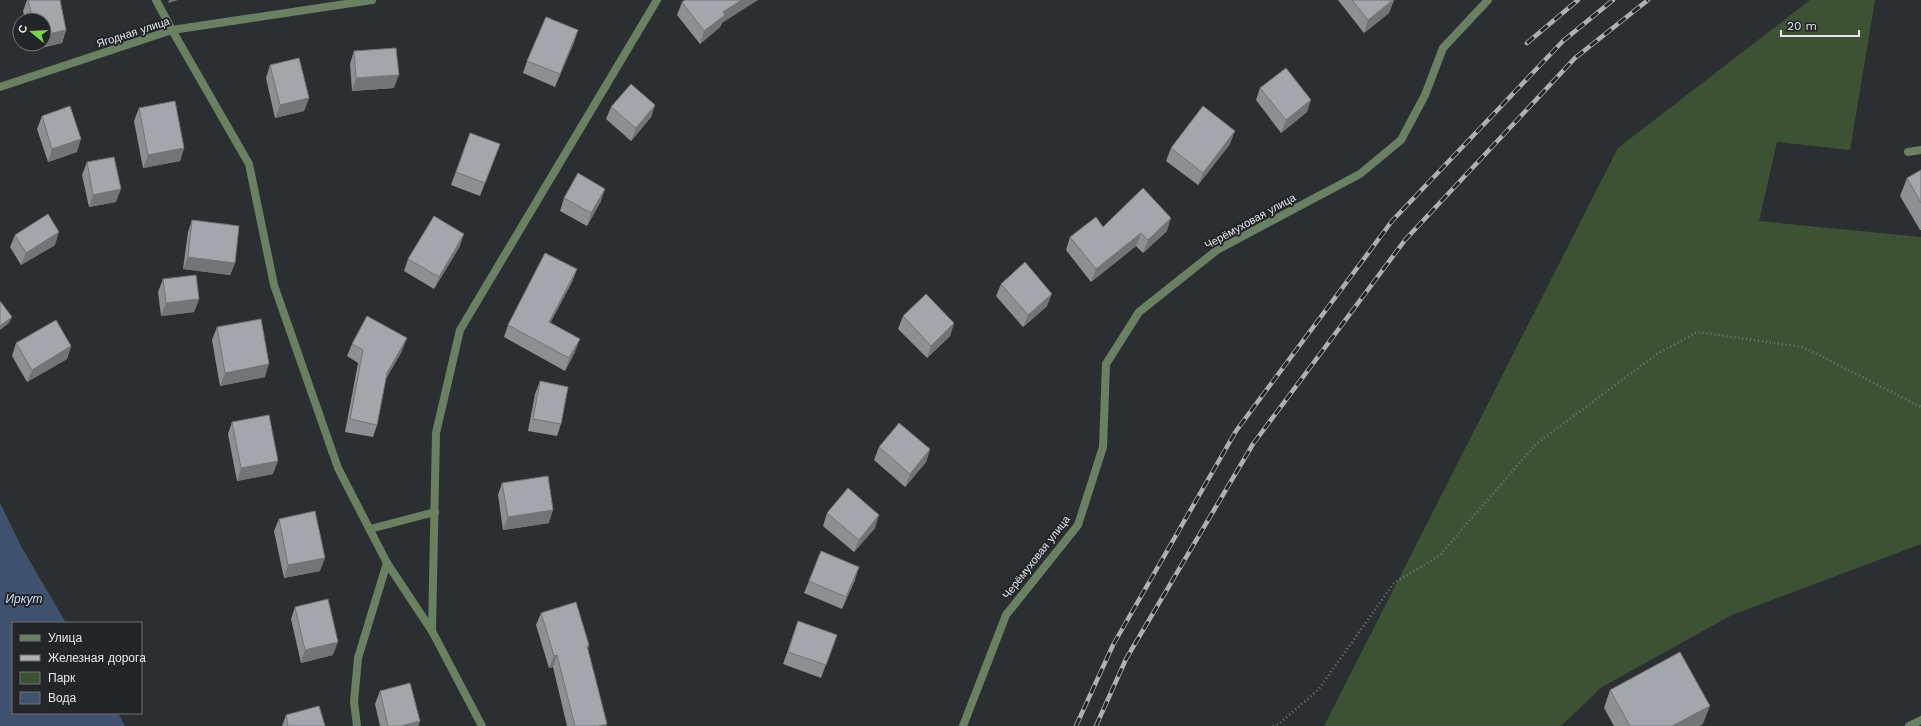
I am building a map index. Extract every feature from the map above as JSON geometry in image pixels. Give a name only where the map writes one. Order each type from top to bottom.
[{"type":"street","points":[[156,0],[249,164],[274,285],[338,468],[387,563],[432,631],[482,726]]},
{"type":"street","name":"Ягодная улица","points":[[0,87],[172,30],[372,0]]},
{"type":"street","points":[[432,631],[436,433],[460,330],[657,0]]},
{"type":"street","name":"Черёмуховая улица","points":[[963,726],[1006,614],[1078,525],[1103,447],[1106,364],[1139,312],[1217,250],[1360,174],[1401,140],[1425,95],[1443,48],[1488,0]]},
{"type":"street","points":[[1908,152],[1921,150]]},
{"type":"street","points":[[370,529],[435,512]]},
{"type":"street","points":[[357,726],[354,702],[358,658],[387,563]]},
{"type":"street","points":[[1909,726],[1921,720]]},
{"type":"path","points":[[1273,726],[1280,722],[1318,690],[1394,583],[1439,556],[1536,444],[1658,354],[1697,332],[1803,347],[1921,407]]},
{"type":"green space","points":[[1810,0],[1875,0],[1850,150],[1777,142],[1759,221],[1921,237],[1921,544],[1732,615],[1602,687],[1561,726],[1324,726],[1618,148]]},
{"type":"water","name":"Иркут","points":[[0,503],[21,546],[65,622],[12,622],[12,714],[119,714],[125,726],[0,726]]},
{"type":"building","points":[[28,0],[60,0],[66,30],[52,33],[52,12],[31,12]]},
{"type":"building","points":[[685,0],[742,0],[723,12],[725,15],[704,31],[682,2]]},
{"type":"building","points":[[1352,0],[1393,0],[1368,20]]},
{"type":"building","points":[[546,17],[578,30],[560,74],[527,61]]},
{"type":"building","points":[[396,48],[399,75],[356,78],[354,51]]},
{"type":"building","points":[[299,58],[309,98],[280,105],[270,65]]},
{"type":"building","points":[[1286,68],[1311,100],[1286,120],[1260,88]]},
{"type":"building","points":[[631,84],[655,105],[636,128],[611,107]]},
{"type":"building","points":[[175,101],[184,148],[148,155],[139,108]]},
{"type":"building","points":[[70,106],[81,139],[52,149],[42,116]]},
{"type":"building","points":[[1203,106],[1235,131],[1203,173],[1171,148]]},
{"type":"building","points":[[470,133],[500,144],[485,183],[456,172]]},
{"type":"building","points":[[114,157],[121,189],[93,195],[87,162]]},
{"type":"building","points":[[1921,170],[1921,203],[1907,178]]},
{"type":"building","points":[[578,173],[605,189],[591,213],[564,198]]},
{"type":"building","points":[[1143,188],[1171,218],[1148,240],[1141,233],[1096,269],[1070,237],[1096,217],[1103,227]]},
{"type":"building","points":[[48,214],[59,232],[26,253],[15,235]]},
{"type":"building","points":[[434,216],[464,234],[439,277],[408,259]]},
{"type":"building","points":[[192,220],[239,226],[235,263],[188,257]]},
{"type":"building","points":[[545,253],[577,269],[549,322],[580,339],[569,358],[508,325]]},
{"type":"building","points":[[1025,262],[1052,294],[1028,315],[1001,284]]},
{"type":"building","points":[[196,275],[199,299],[166,303],[163,279]]},
{"type":"building","points":[[926,294],[954,323],[931,346],[903,316]]},
{"type":"building","points":[[0,301],[12,317],[0,326]]},
{"type":"building","points":[[367,316],[407,338],[387,373],[377,425],[350,419],[363,350],[352,344]]},
{"type":"building","points":[[261,319],[269,364],[225,373],[217,327]]},
{"type":"building","points":[[56,320],[71,346],[32,370],[16,343]]},
{"type":"building","points":[[540,381],[568,387],[561,424],[533,419]]},
{"type":"building","points":[[269,415],[278,461],[241,468],[232,422]]},
{"type":"building","points":[[899,423],[930,449],[910,474],[879,447]]},
{"type":"building","points":[[548,476],[553,510],[508,517],[502,483]]},
{"type":"building","points":[[848,488],[879,515],[859,540],[827,513]]},
{"type":"building","points":[[315,511],[325,558],[288,565],[279,519]]},
{"type":"building","points":[[821,551],[859,567],[846,597],[809,581]]},
{"type":"building","points":[[328,599],[338,642],[305,650],[295,607]]},
{"type":"building","points":[[576,602],[589,645],[587,646],[607,724],[598,726],[575,726],[557,655],[554,656],[541,613]]},
{"type":"building","points":[[798,621],[837,635],[826,665],[788,652]]},
{"type":"building","points":[[1680,652],[1710,706],[1672,726],[1630,726],[1610,690]]},
{"type":"building","points":[[410,683],[420,721],[401,726],[388,726],[380,691]]},
{"type":"building","points":[[319,706],[325,726],[288,726],[286,715]]},
{"type":"railway","points":[[1527,43],[1578,0]]},
{"type":"railway","points":[[1076,726],[1113,645],[1236,431],[1392,221],[1563,41],[1613,0]]},
{"type":"railway","points":[[1096,726],[1126,659],[1253,444],[1405,240],[1575,58],[1648,0]]}]
